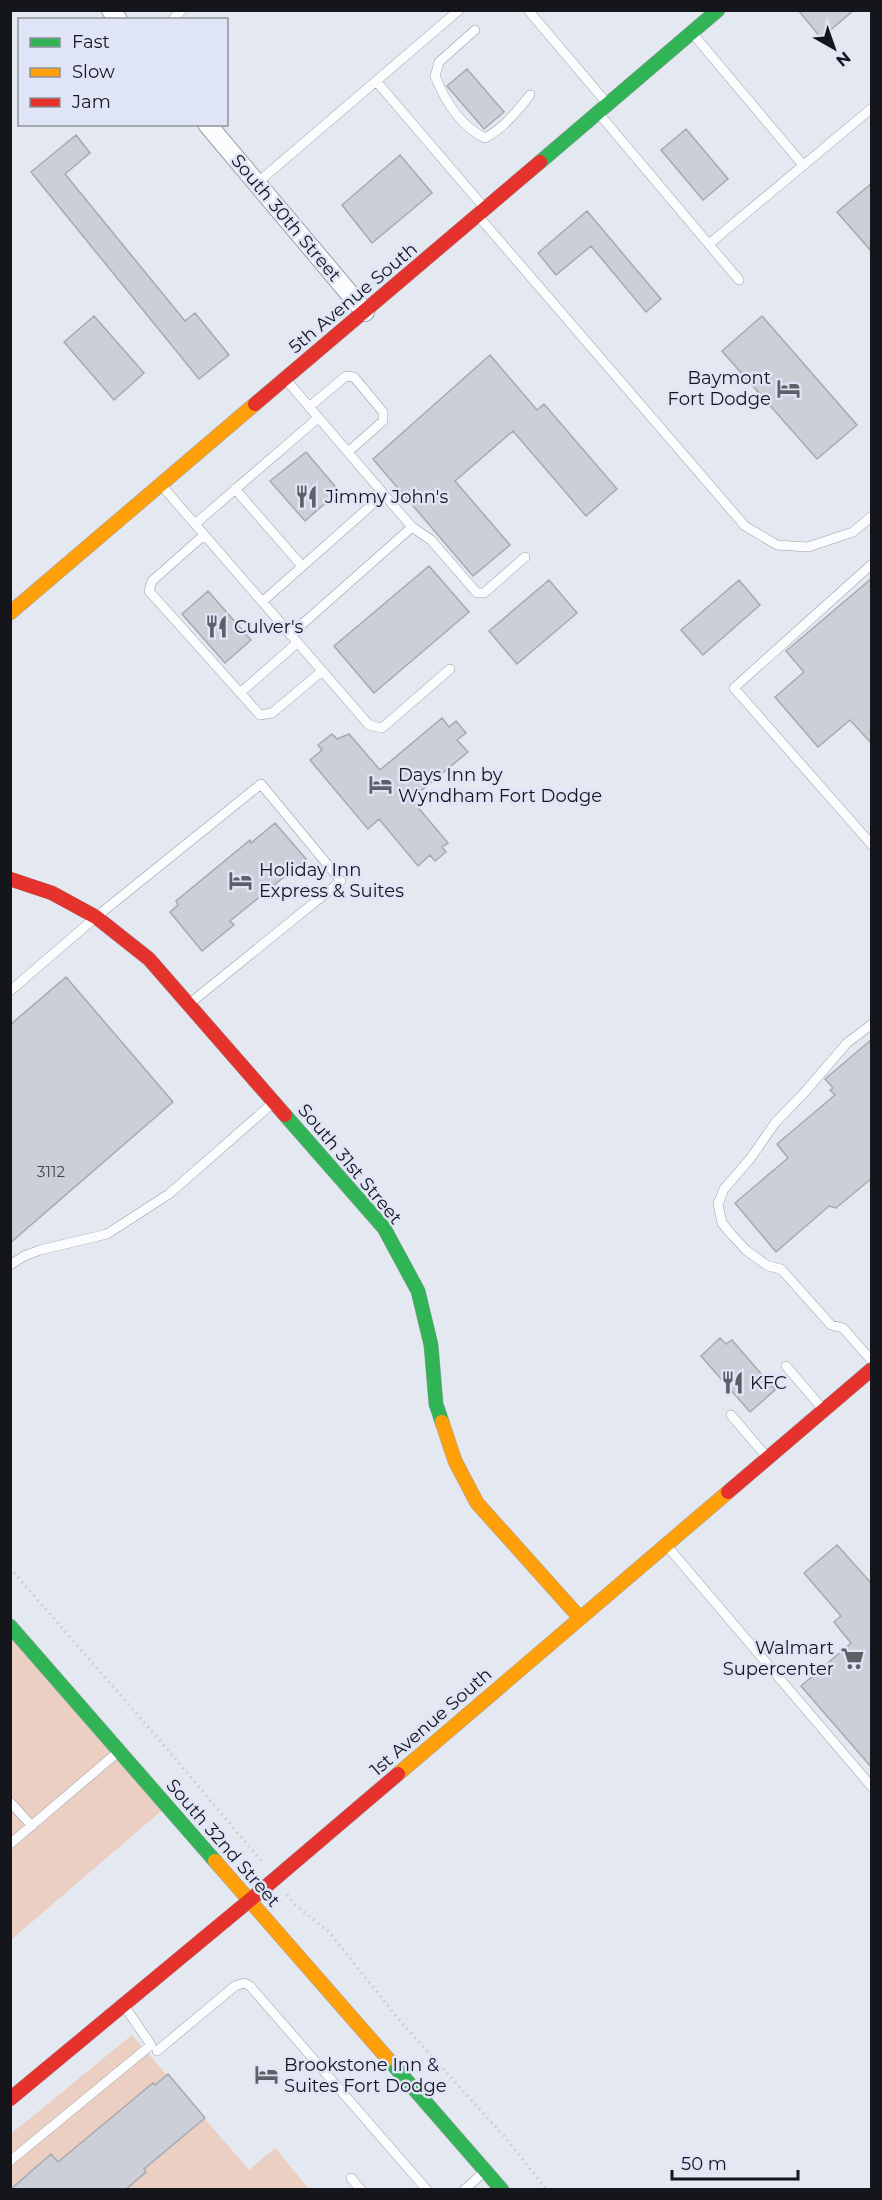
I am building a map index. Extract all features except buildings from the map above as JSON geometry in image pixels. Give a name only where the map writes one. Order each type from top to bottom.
[{"type":"street","name":"5th Avenue South","points":[[10,613],[718,10]]},
{"type":"street","name":"South 30th Street","points":[[209,126],[365,312]]},
{"type":"street","name":"South 31st Street","points":[[10,879],[52,893],[96,917],[149,959],[384,1228],[418,1291],[431,1345],[436,1404],[455,1461],[477,1503],[580,1618]]},
{"type":"street","name":"1st Avenue South","points":[[10,2099],[250,1900],[872,1369]]},
{"type":"street","name":"South 32nd Street","points":[[10,1626],[502,2190]]},
{"type":"lane","points":[[256,183],[459,10]]},
{"type":"lane","points":[[528,10],[603,109],[739,280]]},
{"type":"lane","points":[[475,30],[439,62],[435,76],[442,94],[456,114],[477,134],[485,138],[499,131],[530,95]]},
{"type":"lane","points":[[692,33],[803,165]]},
{"type":"lane","points":[[376,81],[482,213],[745,526],[777,545],[808,547],[853,532],[872,516]]},
{"type":"lane","points":[[709,244],[872,108]]},
{"type":"lane","points":[[309,407],[346,376],[354,377],[383,412],[383,421],[348,452]]},
{"type":"lane","points":[[286,379],[412,527],[431,540],[477,593],[484,592],[525,557]]},
{"type":"lane","points":[[195,524],[318,417]]},
{"type":"lane","points":[[161,484],[369,725],[382,728],[450,669]]},
{"type":"lane","points":[[235,489],[302,566]]},
{"type":"lane","points":[[262,602],[384,494]]},
{"type":"lane","points":[[290,635],[412,527]]},
{"type":"lane","points":[[204,535],[152,581],[149,591],[260,715],[272,713],[321,672]]},
{"type":"lane","points":[[872,564],[734,688],[872,845]]},
{"type":"lane","points":[[240,693],[297,643]]},
{"type":"lane","points":[[10,991],[96,917],[261,784],[340,881],[189,1005]]},
{"type":"lane","points":[[872,1024],[847,1043],[804,1094],[775,1123],[750,1159],[724,1189],[718,1204],[722,1222],[747,1251],[768,1266],[781,1269],[831,1325],[843,1328],[872,1361]]},
{"type":"lane","points":[[10,1265],[40,1250],[107,1234],[170,1194],[274,1102]]},
{"type":"lane","points":[[786,1366],[824,1410]]},
{"type":"lane","points":[[731,1415],[767,1458]]},
{"type":"lane","points":[[666,1545],[872,1786]]},
{"type":"lane","points":[[10,1844],[119,1751]]},
{"type":"lane","points":[[10,1802],[32,1826]]},
{"type":"lane","points":[[157,2051],[235,1986],[244,1983],[250,1986],[427,2190]]},
{"type":"lane","points":[[10,2161],[151,2045],[124,2005]]},
{"type":"lane","points":[[464,2190],[486,2171]]},
{"type":"lane","points":[[351,2178],[361,2190]]},
{"type":"shaded area","points":[[10,1626],[167,1806],[11,1940],[10,1940]]},
{"type":"shaded area","points":[[132,2035],[249,2170],[275,2148],[309,2189],[11,2190],[11,2134]]},
{"type":"traffic: fast","points":[[540,162],[718,10]]},
{"type":"traffic: fast","points":[[285,1115],[384,1228],[418,1291],[431,1345],[436,1404],[442,1422]]},
{"type":"traffic: fast","points":[[10,1626],[215,1861]]},
{"type":"traffic: fast","points":[[388,2059],[502,2190]]},
{"type":"traffic: slow","points":[[10,613],[255,404]]},
{"type":"traffic: slow","points":[[442,1422],[455,1461],[477,1503],[580,1618]]},
{"type":"traffic: slow","points":[[398,1774],[728,1492]]},
{"type":"traffic: slow","points":[[215,1861],[388,2059]]},
{"type":"traffic: jam","points":[[255,404],[540,162]]},
{"type":"traffic: jam","points":[[10,879],[52,893],[96,917],[149,959],[285,1115]]},
{"type":"traffic: jam","points":[[728,1492],[872,1369]]},
{"type":"traffic: jam","points":[[10,2099],[398,1774]]},
{"type":"place","name":"Baymont Fort Dodge","points":[[789,388]]},
{"type":"place","name":"Jimmy John's","points":[[307,497]]},
{"type":"place","name":"Culver's","points":[[216,627]]},
{"type":"place","name":"Days Inn by Wyndham Fort Dodge","points":[[380,785]]},
{"type":"place","name":"Holiday Inn Express & Suites","points":[[241,880]]},
{"type":"place","name":"KFC","points":[[732,1383]]},
{"type":"place","name":"Walmart Supercenter","points":[[852,1658]]},
{"type":"place","name":"Brookstone Inn & Suites Fort Dodge","points":[[266,2075]]}]
